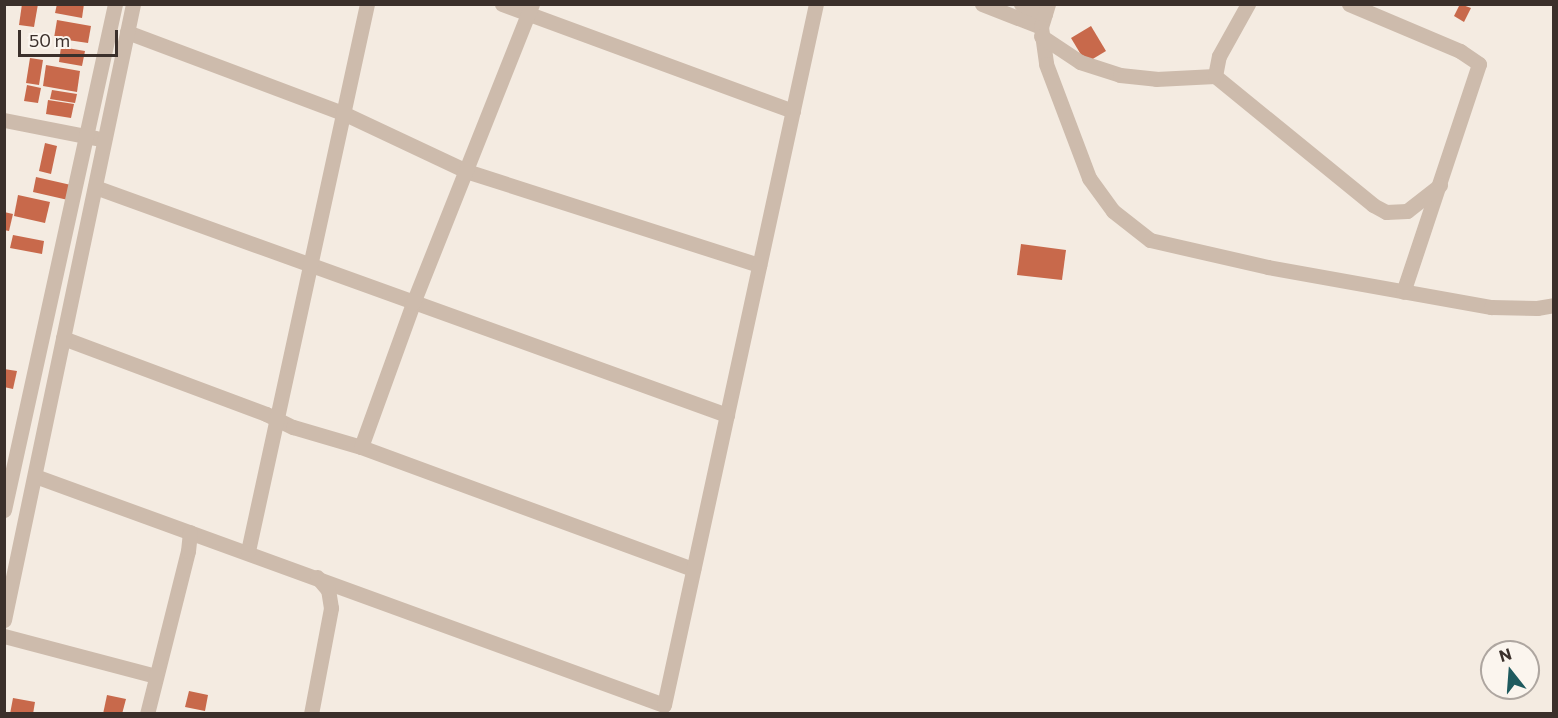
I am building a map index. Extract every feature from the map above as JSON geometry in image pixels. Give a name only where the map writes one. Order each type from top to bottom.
[{"type":"street","points":[[4,510],[115,4]]},
{"type":"street","points":[[4,620],[7,593],[35,476],[133,4]]},
{"type":"street","points":[[248,551],[367,4]]},
{"type":"street","points":[[502,4],[530,9],[793,111]]},
{"type":"street","points":[[35,476],[248,551],[664,705],[816,4]]},
{"type":"street","points":[[982,4],[1044,20]]},
{"type":"street","points":[[1021,4],[1044,20],[1080,62],[1120,75],[1156,79],[1215,76],[1373,205],[1386,212],[1407,211],[1422,202],[1440,185]]},
{"type":"street","points":[[1215,76],[1219,56],[1248,4]]},
{"type":"street","points":[[1349,4],[1460,51],[1479,64],[1403,292]]},
{"type":"street","points":[[361,447],[413,303],[530,9]]},
{"type":"street","points":[[1044,20],[1046,64],[1089,178],[1113,211],[1150,240],[1268,267],[1491,307],[1537,308],[1554,305]]},
{"type":"street","points":[[127,32],[343,113],[466,171],[759,265]]},
{"type":"street","points":[[4,120],[104,140]]},
{"type":"street","points":[[94,187],[727,416]]},
{"type":"street","points":[[63,338],[277,419],[361,447],[693,569]]},
{"type":"street","points":[[147,714],[188,551],[190,532]]},
{"type":"street","points":[[311,714],[332,608],[328,590],[317,577]]},
{"type":"street","points":[[4,636],[155,676]]},
{"type":"building","points":[[22,4],[38,4],[34,27],[19,25]]},
{"type":"building","points":[[57,4],[84,4],[82,18],[55,13]]},
{"type":"building","points":[[1460,4],[1471,8],[1464,22],[1454,16]]},
{"type":"building","points":[[57,20],[91,26],[88,43],[54,38]]},
{"type":"building","points":[[1091,26],[1106,51],[1086,63],[1071,38]]},
{"type":"building","points":[[61,47],[85,51],[82,66],[59,62]]},
{"type":"building","points":[[30,58],[43,60],[39,85],[26,83]]},
{"type":"building","points":[[46,65],[80,71],[77,92],[43,86]]},
{"type":"building","points":[[27,85],[41,88],[38,103],[24,101]]},
{"type":"building","points":[[52,90],[77,94],[75,103],[50,99]]},
{"type":"building","points":[[48,100],[74,104],[71,118],[46,114]]},
{"type":"building","points":[[45,143],[57,146],[51,174],[39,171]]},
{"type":"building","points":[[36,177],[71,185],[68,200],[33,192]]},
{"type":"building","points":[[18,195],[50,202],[45,223],[14,216]]},
{"type":"building","points":[[4,212],[13,214],[9,231],[4,230]]},
{"type":"building","points":[[13,235],[44,241],[42,254],[10,248]]},
{"type":"building","points":[[1021,244],[1066,250],[1062,280],[1017,275]]},
{"type":"building","points":[[4,369],[17,371],[13,389],[4,387]]},
{"type":"building","points":[[189,691],[208,695],[205,711],[185,707]]},
{"type":"building","points":[[107,695],[126,699],[122,714],[103,714]]},
{"type":"building","points":[[13,698],[35,702],[33,714],[10,714]]}]
